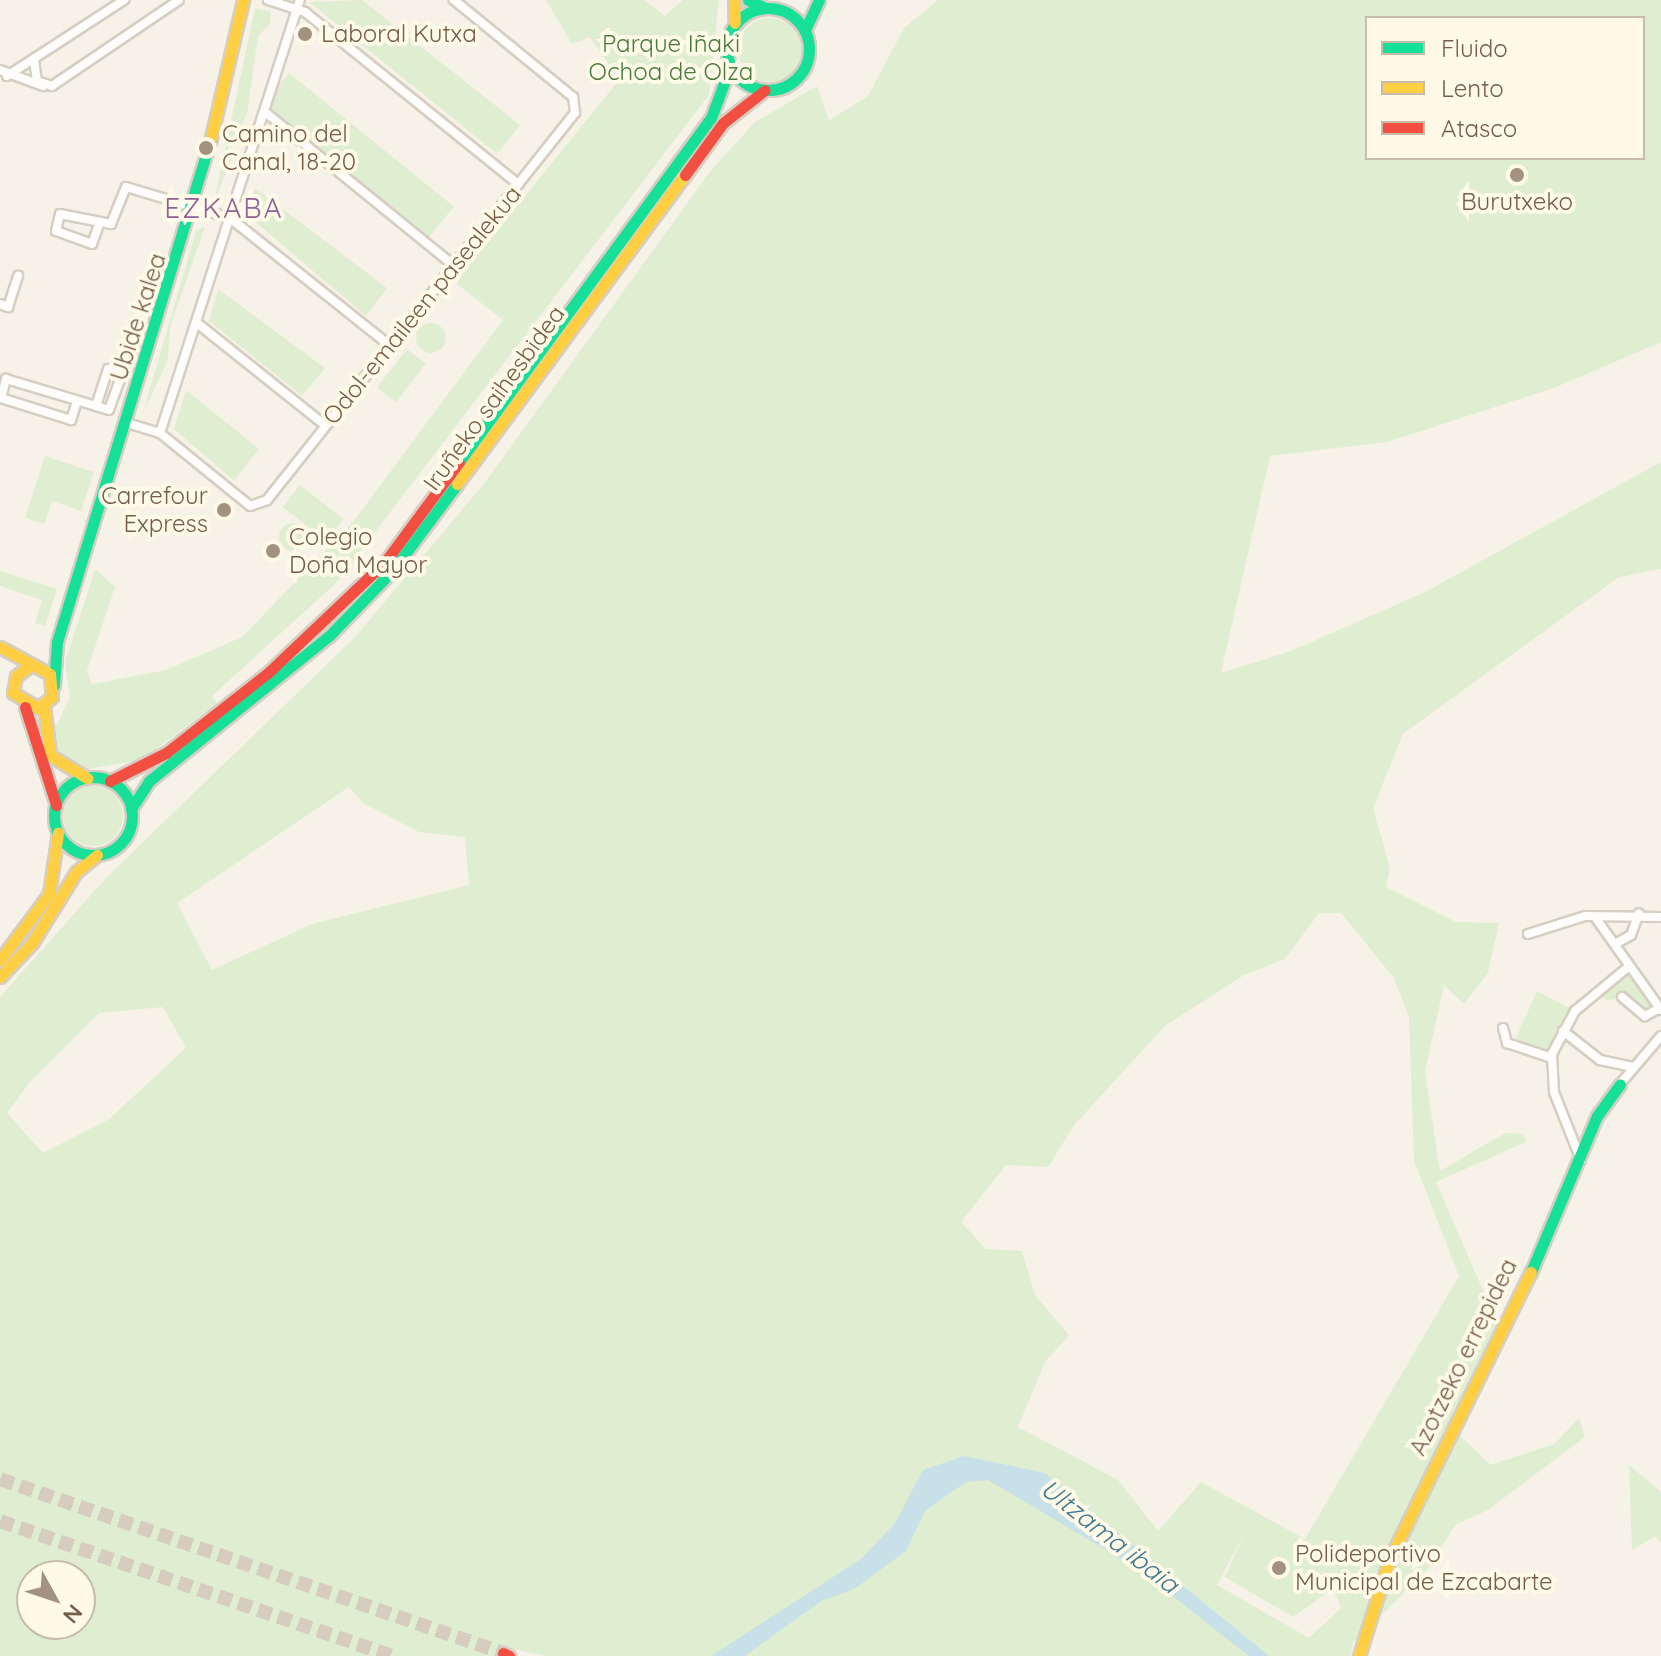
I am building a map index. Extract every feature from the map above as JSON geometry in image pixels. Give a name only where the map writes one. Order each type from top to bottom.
[{"type":"main road","name":"Ubide kalea","points":[[54,685],[57,642],[195,209],[243,0]]},
{"type":"main road","points":[[734,0],[735,23],[726,44],[730,67],[765,90],[789,85],[806,66],[805,30],[819,0]]},
{"type":"main road","points":[[748,0],[764,7],[781,9],[805,30]]},
{"type":"main road","points":[[781,9],[793,0]]},
{"type":"main road","points":[[735,23],[764,7]]},
{"type":"main road","name":"Iruñeko saihesbidea","points":[[110,781],[166,753],[269,672],[385,562],[711,118],[730,67]]},
{"type":"main road","name":"Iruñeko saihesbidea","points":[[131,809],[149,781],[329,636],[393,570],[723,123],[765,90]]},
{"type":"main road","name":"Ubide kalea","points":[[13,681],[57,642]]},
{"type":"main road","points":[[0,649],[32,666],[54,685],[44,706],[50,755],[87,778],[110,781],[131,809],[128,834],[76,872],[32,943],[0,977]]},
{"type":"main road","points":[[0,649],[25,707],[56,805],[58,833],[49,894],[0,960]]},
{"type":"main road","points":[[25,707],[44,706]]},
{"type":"main road","points":[[56,805],[68,787],[87,778]]},
{"type":"main road","points":[[58,833],[74,850],[97,855]]},
{"type":"main road","name":"Azotzeko errepidea","points":[[1359,1656],[1389,1560],[1582,1160],[1597,1116],[1620,1084]]},
{"type":"street","points":[[3,73],[34,60],[124,0]]},
{"type":"street","points":[[44,86],[179,0]]},
{"type":"street","points":[[268,0],[299,4],[518,184]]},
{"type":"street","name":"Odol-emaileen pasealekua","points":[[127,423],[160,433],[258,506],[518,184],[579,103],[454,0]]},
{"type":"street","points":[[160,433],[299,4]]},
{"type":"street","points":[[34,60],[44,86]]},
{"type":"street","points":[[3,73],[44,86]]},
{"type":"street","points":[[265,112],[453,265]]},
{"type":"street","points":[[100,222],[92,244],[56,231],[60,214],[111,224],[126,187],[230,218],[389,345]]},
{"type":"street","points":[[0,304],[8,307],[18,276]]},
{"type":"street","points":[[197,323],[325,425]]},
{"type":"street","points":[[76,404],[71,420],[1,398],[6,379],[76,404],[109,410],[122,374],[108,369],[96,406]]},
{"type":"street","points":[[116,391],[135,396]]},
{"type":"street","points":[[1528,934],[1595,917],[1639,913],[1661,917]]},
{"type":"street","points":[[1615,944],[1631,935],[1639,913]]},
{"type":"street","points":[[1595,917],[1615,944],[1627,968],[1661,1009],[1645,1016],[1622,997]]},
{"type":"street","points":[[1582,1160],[1554,1092],[1552,1058],[1575,1011],[1627,968]]},
{"type":"street","points":[[1503,1028],[1507,1043],[1552,1058]]},
{"type":"street","points":[[1563,1031],[1600,1060],[1634,1067]]},
{"type":"street","points":[[1620,1084],[1661,1036]]},
{"type":"green space","points":[[362,0],[520,125],[497,154],[309,2]]},
{"type":"green space","name":"Parque Iñaki Ochoa de Olza","points":[[546,0],[644,0],[665,16],[683,0],[719,0],[709,95],[336,583],[212,696],[217,703],[159,747],[136,761],[82,770],[51,743],[47,724],[57,725],[70,697],[65,662],[95,569],[115,587],[87,671],[92,684],[166,670],[242,637],[353,522],[503,320],[457,284],[459,278],[619,80],[590,37],[572,44]]},
{"type":"green space","points":[[938,0],[1661,0],[1661,342],[1554,388],[1387,442],[1270,456],[1221,673],[1291,651],[1425,592],[1661,462],[1661,569],[1619,577],[1403,734],[1373,808],[1390,868],[1386,887],[1456,922],[1499,923],[1488,973],[1464,1004],[1444,985],[1425,1072],[1440,1171],[1505,1133],[1523,1134],[1526,1142],[1436,1182],[1498,1325],[1456,1432],[1491,1465],[1554,1444],[1579,1418],[1585,1437],[1488,1510],[1455,1525],[1428,1569],[1353,1643],[1351,1656],[546,1656],[512,1649],[502,1656],[0,1656],[0,997],[107,877],[355,637],[483,485],[712,169],[755,122],[817,86],[829,120],[868,96],[904,28]],"holes":[[[349,787],[363,803],[419,832],[465,837],[469,885],[312,924],[212,970],[177,903]],[[1319,913],[1341,913],[1394,978],[1409,1017],[1414,1161],[1459,1276],[1305,1539],[1201,1482],[1158,1531],[1118,1480],[1018,1427],[1045,1362],[1069,1335],[1035,1295],[1022,1251],[986,1249],[961,1222],[1006,1165],[1048,1167],[1075,1124],[1165,1026],[1244,975],[1285,959]],[[163,1007],[186,1048],[109,1119],[43,1153],[7,1113],[30,1082],[99,1013]],[[1244,1534],[1225,1577],[1293,1617],[1334,1588],[1341,1608],[1309,1638],[1217,1585]]]},
{"type":"green space","points":[[255,8],[271,12],[270,24],[258,36],[247,114],[228,147],[233,156],[214,202]]},
{"type":"green space","points":[[764,18],[776,18],[793,27],[800,38],[800,62],[793,73],[776,82],[764,82],[752,77],[743,68],[738,56],[738,44],[743,32],[752,23]]},
{"type":"green space","points":[[289,73],[454,206],[429,237],[264,103]]},
{"type":"green space","points":[[255,188],[387,288],[366,316],[245,213]]},
{"type":"green space","points":[[205,227],[170,327],[168,360],[143,413],[196,231]]},
{"type":"green space","points":[[218,289],[325,368],[302,396],[209,321]]},
{"type":"green space","points":[[431,323],[441,328],[446,338],[441,348],[431,353],[421,348],[416,338],[421,328]]},
{"type":"green space","points":[[407,349],[426,364],[396,402],[377,388]]},
{"type":"green space","points":[[186,390],[259,449],[234,481],[174,429]]},
{"type":"green space","points":[[45,456],[94,472],[81,511],[52,501],[44,524],[25,518]]},
{"type":"green space","points":[[300,485],[343,519],[326,541],[283,507]]},
{"type":"green space","points":[[293,523],[303,527],[307,537],[303,547],[293,551],[283,547],[279,537],[283,527]]},
{"type":"green space","points":[[0,571],[57,589],[45,626],[35,623],[42,600],[0,586]]},
{"type":"green space","points":[[93,786],[104,788],[114,795],[121,805],[121,827],[114,837],[104,844],[93,846],[82,844],[72,837],[65,827],[63,816],[65,805],[72,795],[82,788]]},
{"type":"green space","points":[[1627,968],[1635,982],[1660,1009],[1645,1016],[1622,997],[1607,1001],[1597,991]]},
{"type":"green space","points":[[1537,991],[1575,1011],[1552,1054],[1514,1042]]},
{"type":"green space","points":[[1629,1465],[1661,1492],[1661,1543],[1655,1536],[1632,1550]]},
{"type":"water","name":"Ultzama ibaia","points":[[964,1456],[1045,1473],[1269,1656],[1249,1656],[1138,1569],[988,1480],[966,1482],[925,1511],[906,1551],[854,1589],[821,1601],[745,1656],[711,1656],[861,1559],[895,1523],[923,1470]]},
{"type":"tunnel","points":[[0,1479],[503,1653]]},
{"type":"tunnel","points":[[0,1521],[393,1656]]},
{"type":"traffic: fast","points":[[748,0],[764,7]]},
{"type":"traffic: fast","points":[[805,30],[819,0]]},
{"type":"traffic: fast","points":[[760,8],[776,8],[791,15],[802,26],[809,49],[806,65],[797,78],[776,90],[760,90],[745,83],[734,72],[727,57],[727,41],[734,26],[745,15],[760,8]]},
{"type":"traffic: fast","points":[[459,462],[711,118],[730,67]]},
{"type":"traffic: fast","points":[[54,685],[57,642],[211,138]]},
{"type":"traffic: fast","points":[[131,809],[149,781],[329,636],[393,570],[457,484]]},
{"type":"traffic: fast","points":[[93,777],[108,780],[120,789],[129,801],[132,816],[129,831],[120,843],[108,852],[93,855],[78,852],[66,843],[57,831],[54,816],[57,801],[66,789],[78,780],[93,777]]},
{"type":"traffic: fast","points":[[1531,1272],[1597,1116],[1620,1084]]},
{"type":"traffic: slow","points":[[211,138],[243,0]]},
{"type":"traffic: slow","points":[[734,0],[735,23]]},
{"type":"traffic: slow","points":[[457,484],[685,175]]},
{"type":"traffic: slow","points":[[0,647],[50,674],[52,697],[38,708],[13,693],[16,676],[30,666]]},
{"type":"traffic: slow","points":[[44,706],[50,755],[87,778]]},
{"type":"traffic: slow","points":[[0,960],[49,894],[58,833]]},
{"type":"traffic: slow","points":[[0,977],[32,943],[76,872],[97,855]]},
{"type":"traffic: slow","points":[[1359,1656],[1389,1560],[1531,1272]]},
{"type":"traffic: jam","points":[[685,175],[723,123],[765,90]]},
{"type":"traffic: jam","points":[[110,781],[166,753],[269,672],[385,562],[459,462]]},
{"type":"traffic: jam","points":[[25,707],[56,805]]},
{"type":"traffic: jam","points":[[503,1653],[509,1656]]},
{"type":"place","name":"Laboral Kutxa","points":[[305,34]]},
{"type":"place","name":"Camino del Canal, 18-20","points":[[206,148]]},
{"type":"place","name":"Burutxeko","points":[[1517,175]]},
{"type":"place","name":"Carrefour Express","points":[[224,510]]},
{"type":"place","name":"Colegio Doña Mayor","points":[[273,551]]},
{"type":"place","name":"Polideportivo Municipal de Ezcabarte","points":[[1279,1568]]},
{"type":"district","name":"EZKABA","points":[[224,208]]}]
